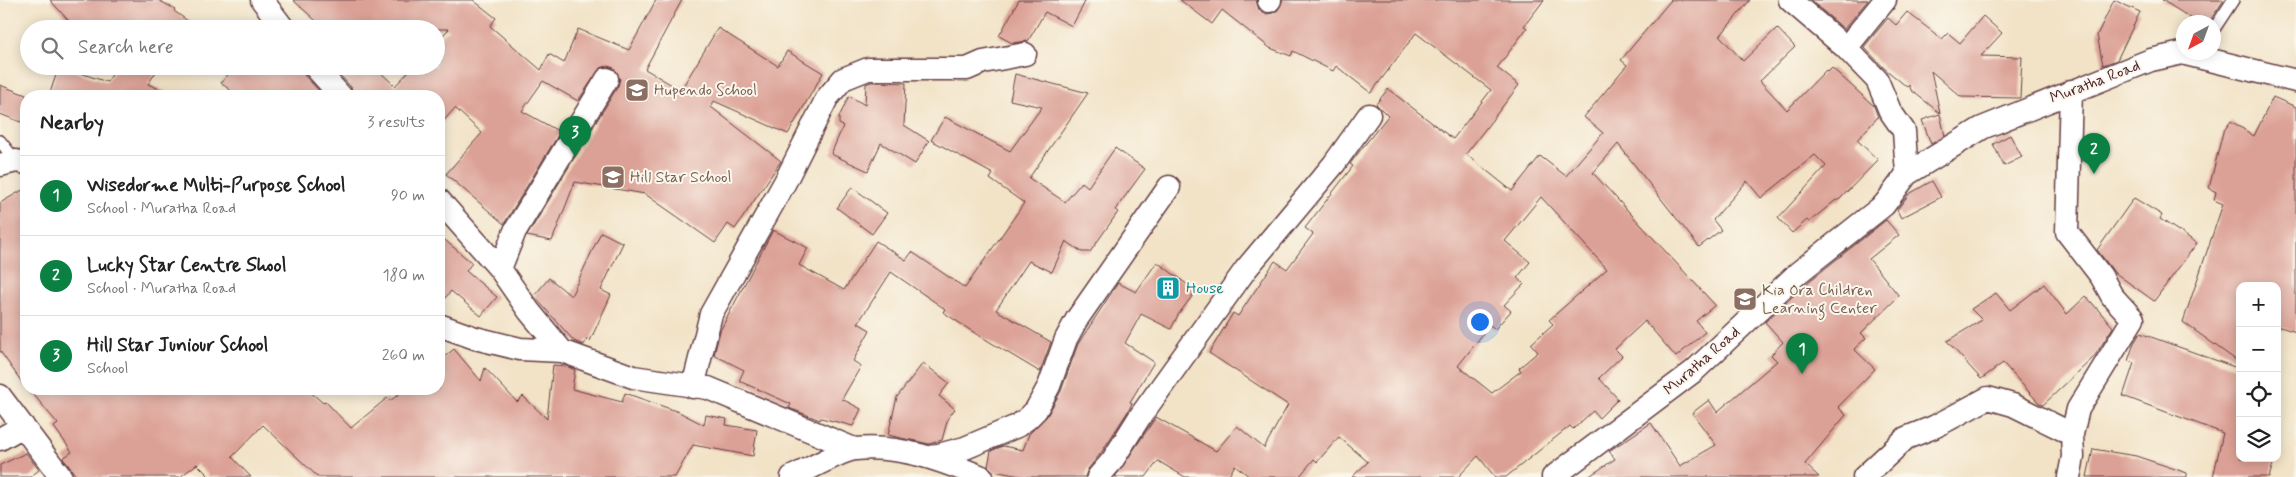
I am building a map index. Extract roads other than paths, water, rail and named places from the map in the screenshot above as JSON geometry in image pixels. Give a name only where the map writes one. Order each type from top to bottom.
[{"type":"street","points":[[262,0],[277,20]]},
{"type":"street","points":[[1790,0],[1846,48],[1877,80],[1890,111],[1904,131],[1908,174]]},
{"type":"street","points":[[1846,48],[1885,0]]},
{"type":"street","points":[[693,387],[711,314],[785,182],[827,98],[843,79],[868,69],[967,69],[983,62],[1025,54]]},
{"type":"street","name":"Muratha Road","points":[[1553,477],[1694,371],[1798,273],[1884,205],[1908,174],[1982,128],[2151,60],[2176,55]]},
{"type":"street","name":"Muratha Road","points":[[2211,60],[2296,81]]},
{"type":"street","points":[[322,75],[336,90]]},
{"type":"street","points":[[500,269],[515,231],[607,79]]},
{"type":"street","points":[[2069,477],[2073,457],[2072,434],[2078,409],[2133,319],[2112,296],[2101,276],[2067,232],[2071,91]]},
{"type":"street","points":[[1098,477],[1112,460],[1246,269],[1334,164],[1369,115]]},
{"type":"street","points":[[931,457],[965,448],[1017,426],[1036,410],[1049,386],[1066,339],[1077,318],[1169,186]]},
{"type":"street","points":[[445,207],[500,269],[529,311],[562,352]]},
{"type":"street","points":[[445,327],[475,338],[520,349],[562,352],[633,377],[708,388],[854,449],[881,450],[931,457],[982,477]]},
{"type":"street","points":[[0,396],[61,477]]},
{"type":"street","points":[[1864,477],[1906,438],[1934,427],[1988,398],[2013,404],[2072,434]]},
{"type":"street","points":[[0,439],[23,426]]},
{"type":"street","points":[[792,477],[854,449]]},
{"type":"lane","points":[[2221,18],[2233,0]]},
{"type":"lane","points":[[0,141],[14,163]]},
{"type":"place","name":"Hupendo School","points":[[637,90]]},
{"type":"place","name":"Hill Star Juniour School","points":[[575,157]]},
{"type":"place","name":"Lucky Star Centre Shool","points":[[2094,174]]},
{"type":"place","name":"Hill Star School","points":[[613,177]]},
{"type":"place","name":"House","points":[[1168,288]]},
{"type":"place","name":"Kia Ora Children Learning Center","points":[[1745,299]]},
{"type":"place","name":"Wisedorme Multi-Purpose School","points":[[1802,374]]}]
